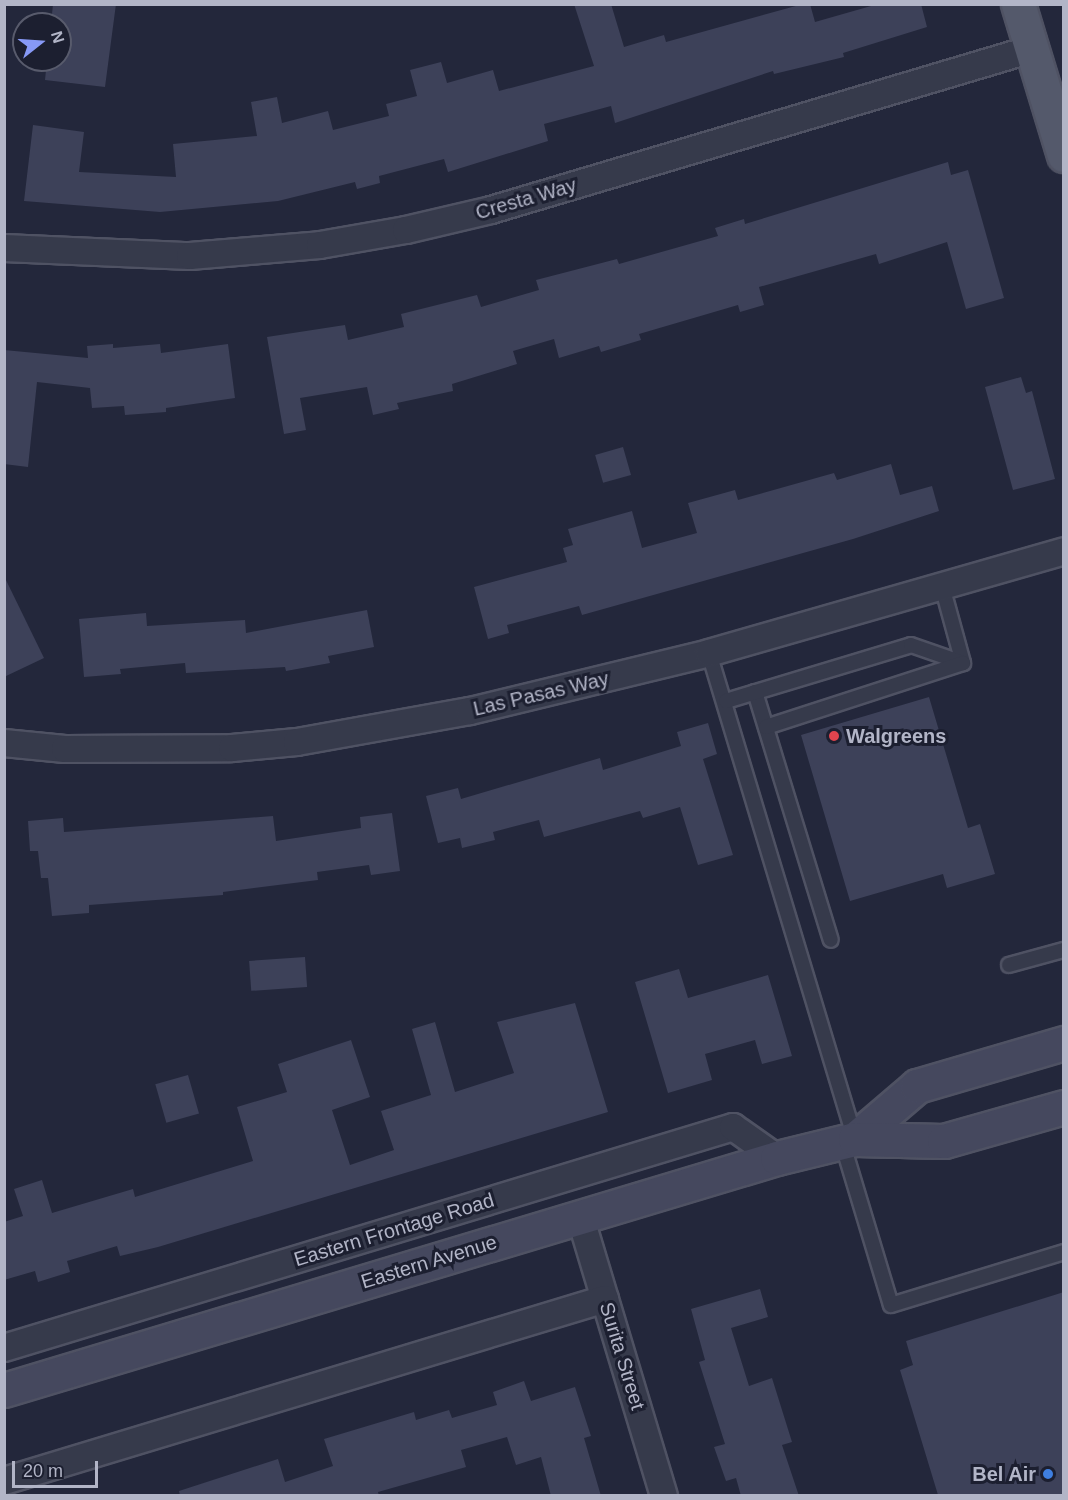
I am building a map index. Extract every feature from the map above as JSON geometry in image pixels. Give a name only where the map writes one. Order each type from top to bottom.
[{"type":"main road","points":[[1018,4],[1064,155]]},
{"type":"main road","name":"Eastern Avenue","points":[[848,1140],[917,1086],[1064,1043]]},
{"type":"main road","name":"Eastern Avenue","points":[[4,1390],[777,1158],[848,1140],[944,1142],[1064,1107]]},
{"type":"street","name":"Cresta Way","points":[[4,248],[190,256],[321,245],[406,230],[491,210],[1032,49]]},
{"type":"street","name":"Las Pasas Way","points":[[4,743],[65,749],[232,748],[297,742],[470,711],[709,653],[1064,551]]},
{"type":"street","name":"Eastern Frontage Road","points":[[4,1348],[733,1127],[777,1158]]},
{"type":"street","name":"Surita Street","points":[[580,1216],[664,1496]]},
{"type":"street","points":[[4,1482],[605,1299]]},
{"type":"lane","points":[[942,586],[963,663]]},
{"type":"lane","points":[[726,701],[911,645],[963,663]]},
{"type":"lane","points":[[709,653],[726,701],[848,1140],[891,1305],[1064,1252]]},
{"type":"lane","points":[[766,727],[963,663]]},
{"type":"lane","points":[[755,692],[831,940]]},
{"type":"lane","points":[[1009,964],[1064,950]]},
{"type":"building","points":[[53,4],[116,4],[105,87],[45,80],[46,72],[72,72],[72,12],[52,12]]},
{"type":"building","points":[[574,4],[611,4],[624,47],[664,35],[666,42],[803,4],[810,4],[815,22],[878,4],[921,4],[927,27],[843,53],[844,57],[774,74],[773,71],[615,123],[611,106],[544,124],[548,141],[448,172],[444,159],[379,176],[380,183],[357,189],[355,182],[278,201],[160,212],[24,201],[33,125],[84,132],[79,172],[176,177],[173,144],[257,136],[251,102],[277,97],[282,123],[328,111],[333,130],[389,116],[386,104],[417,96],[410,70],[441,62],[447,83],[493,70],[499,91],[594,66]]},
{"type":"building","points":[[948,162],[951,175],[968,170],[1004,298],[966,309],[947,242],[879,264],[876,254],[759,287],[764,305],[740,312],[738,305],[639,334],[641,340],[601,352],[599,346],[559,358],[554,339],[513,351],[517,364],[452,384],[453,391],[397,403],[399,409],[373,415],[367,387],[300,398],[306,430],[284,434],[267,337],[345,325],[348,340],[404,327],[401,314],[477,295],[481,307],[539,290],[536,280],[617,259],[619,264],[718,236],[715,228],[744,219],[745,224]]},
{"type":"building","points":[[113,344],[113,348],[160,344],[161,353],[228,344],[235,398],[166,408],[166,412],[125,415],[124,406],[92,408],[90,388],[37,382],[28,467],[4,464],[4,350],[88,358],[87,346]]},
{"type":"building","points":[[1021,377],[1026,393],[1032,391],[1055,479],[1013,490],[985,387]]},
{"type":"building","points":[[623,447],[631,475],[603,483],[595,455]]},
{"type":"building","points":[[891,464],[900,495],[932,486],[939,511],[853,539],[582,615],[579,606],[507,625],[509,633],[488,639],[474,587],[567,562],[563,548],[573,545],[568,529],[632,511],[642,548],[697,533],[688,503],[735,490],[738,500],[834,473],[837,480]]},
{"type":"building","points":[[4,576],[44,658],[4,677]]},
{"type":"building","points":[[367,610],[374,647],[328,656],[330,663],[286,671],[285,667],[186,673],[185,663],[120,669],[121,674],[84,677],[79,619],[146,613],[147,626],[245,620],[246,633]]},
{"type":"building","name":"Walgreens","points":[[929,697],[968,828],[980,824],[995,874],[947,888],[943,874],[850,901],[801,735]]},
{"type":"building","points":[[708,723],[717,754],[703,759],[733,855],[698,865],[680,807],[643,818],[640,811],[544,837],[539,820],[493,832],[495,840],[462,848],[460,838],[438,843],[426,796],[458,788],[461,799],[600,758],[603,770],[681,746],[677,732]]},
{"type":"building","points":[[392,813],[400,871],[371,875],[369,865],[317,872],[318,880],[223,892],[223,895],[89,905],[89,913],[52,916],[48,878],[41,878],[38,851],[30,851],[28,821],[63,818],[64,832],[273,816],[276,841],[361,828],[360,817]]},
{"type":"building","points":[[305,957],[307,987],[251,991],[249,961]]},
{"type":"building","points":[[679,969],[688,998],[768,975],[792,1056],[762,1064],[755,1040],[705,1054],[712,1080],[668,1093],[635,982]]},
{"type":"building","points":[[575,1003],[608,1112],[158,1247],[120,1256],[117,1246],[67,1261],[70,1272],[38,1282],[35,1271],[4,1280],[4,1222],[23,1216],[14,1189],[42,1180],[52,1213],[133,1189],[135,1197],[253,1161],[237,1107],[287,1092],[278,1064],[351,1040],[370,1097],[332,1110],[350,1165],[394,1150],[381,1111],[431,1095],[412,1029],[435,1022],[455,1092],[514,1073],[497,1022]]},
{"type":"building","points":[[188,1075],[199,1113],[166,1123],[155,1084]]},
{"type":"building","points":[[760,1289],[768,1317],[731,1328],[749,1386],[772,1378],[792,1442],[782,1445],[799,1496],[741,1496],[736,1478],[726,1481],[714,1447],[725,1444],[699,1362],[705,1360],[691,1309]]},
{"type":"building","points":[[1064,1292],[1064,1495],[938,1495],[900,1370],[913,1365],[906,1341]]},
{"type":"building","points":[[524,1381],[531,1401],[575,1387],[591,1436],[584,1438],[601,1496],[551,1496],[541,1457],[516,1465],[507,1437],[461,1450],[466,1467],[378,1492],[379,1496],[180,1496],[179,1491],[278,1459],[285,1482],[333,1466],[324,1439],[414,1412],[416,1420],[449,1410],[452,1418],[497,1405],[493,1392]]},
{"type":"place","name":"Walgreens","points":[[834,736]]},
{"type":"place","name":"Bel Air","points":[[1048,1474]]}]
